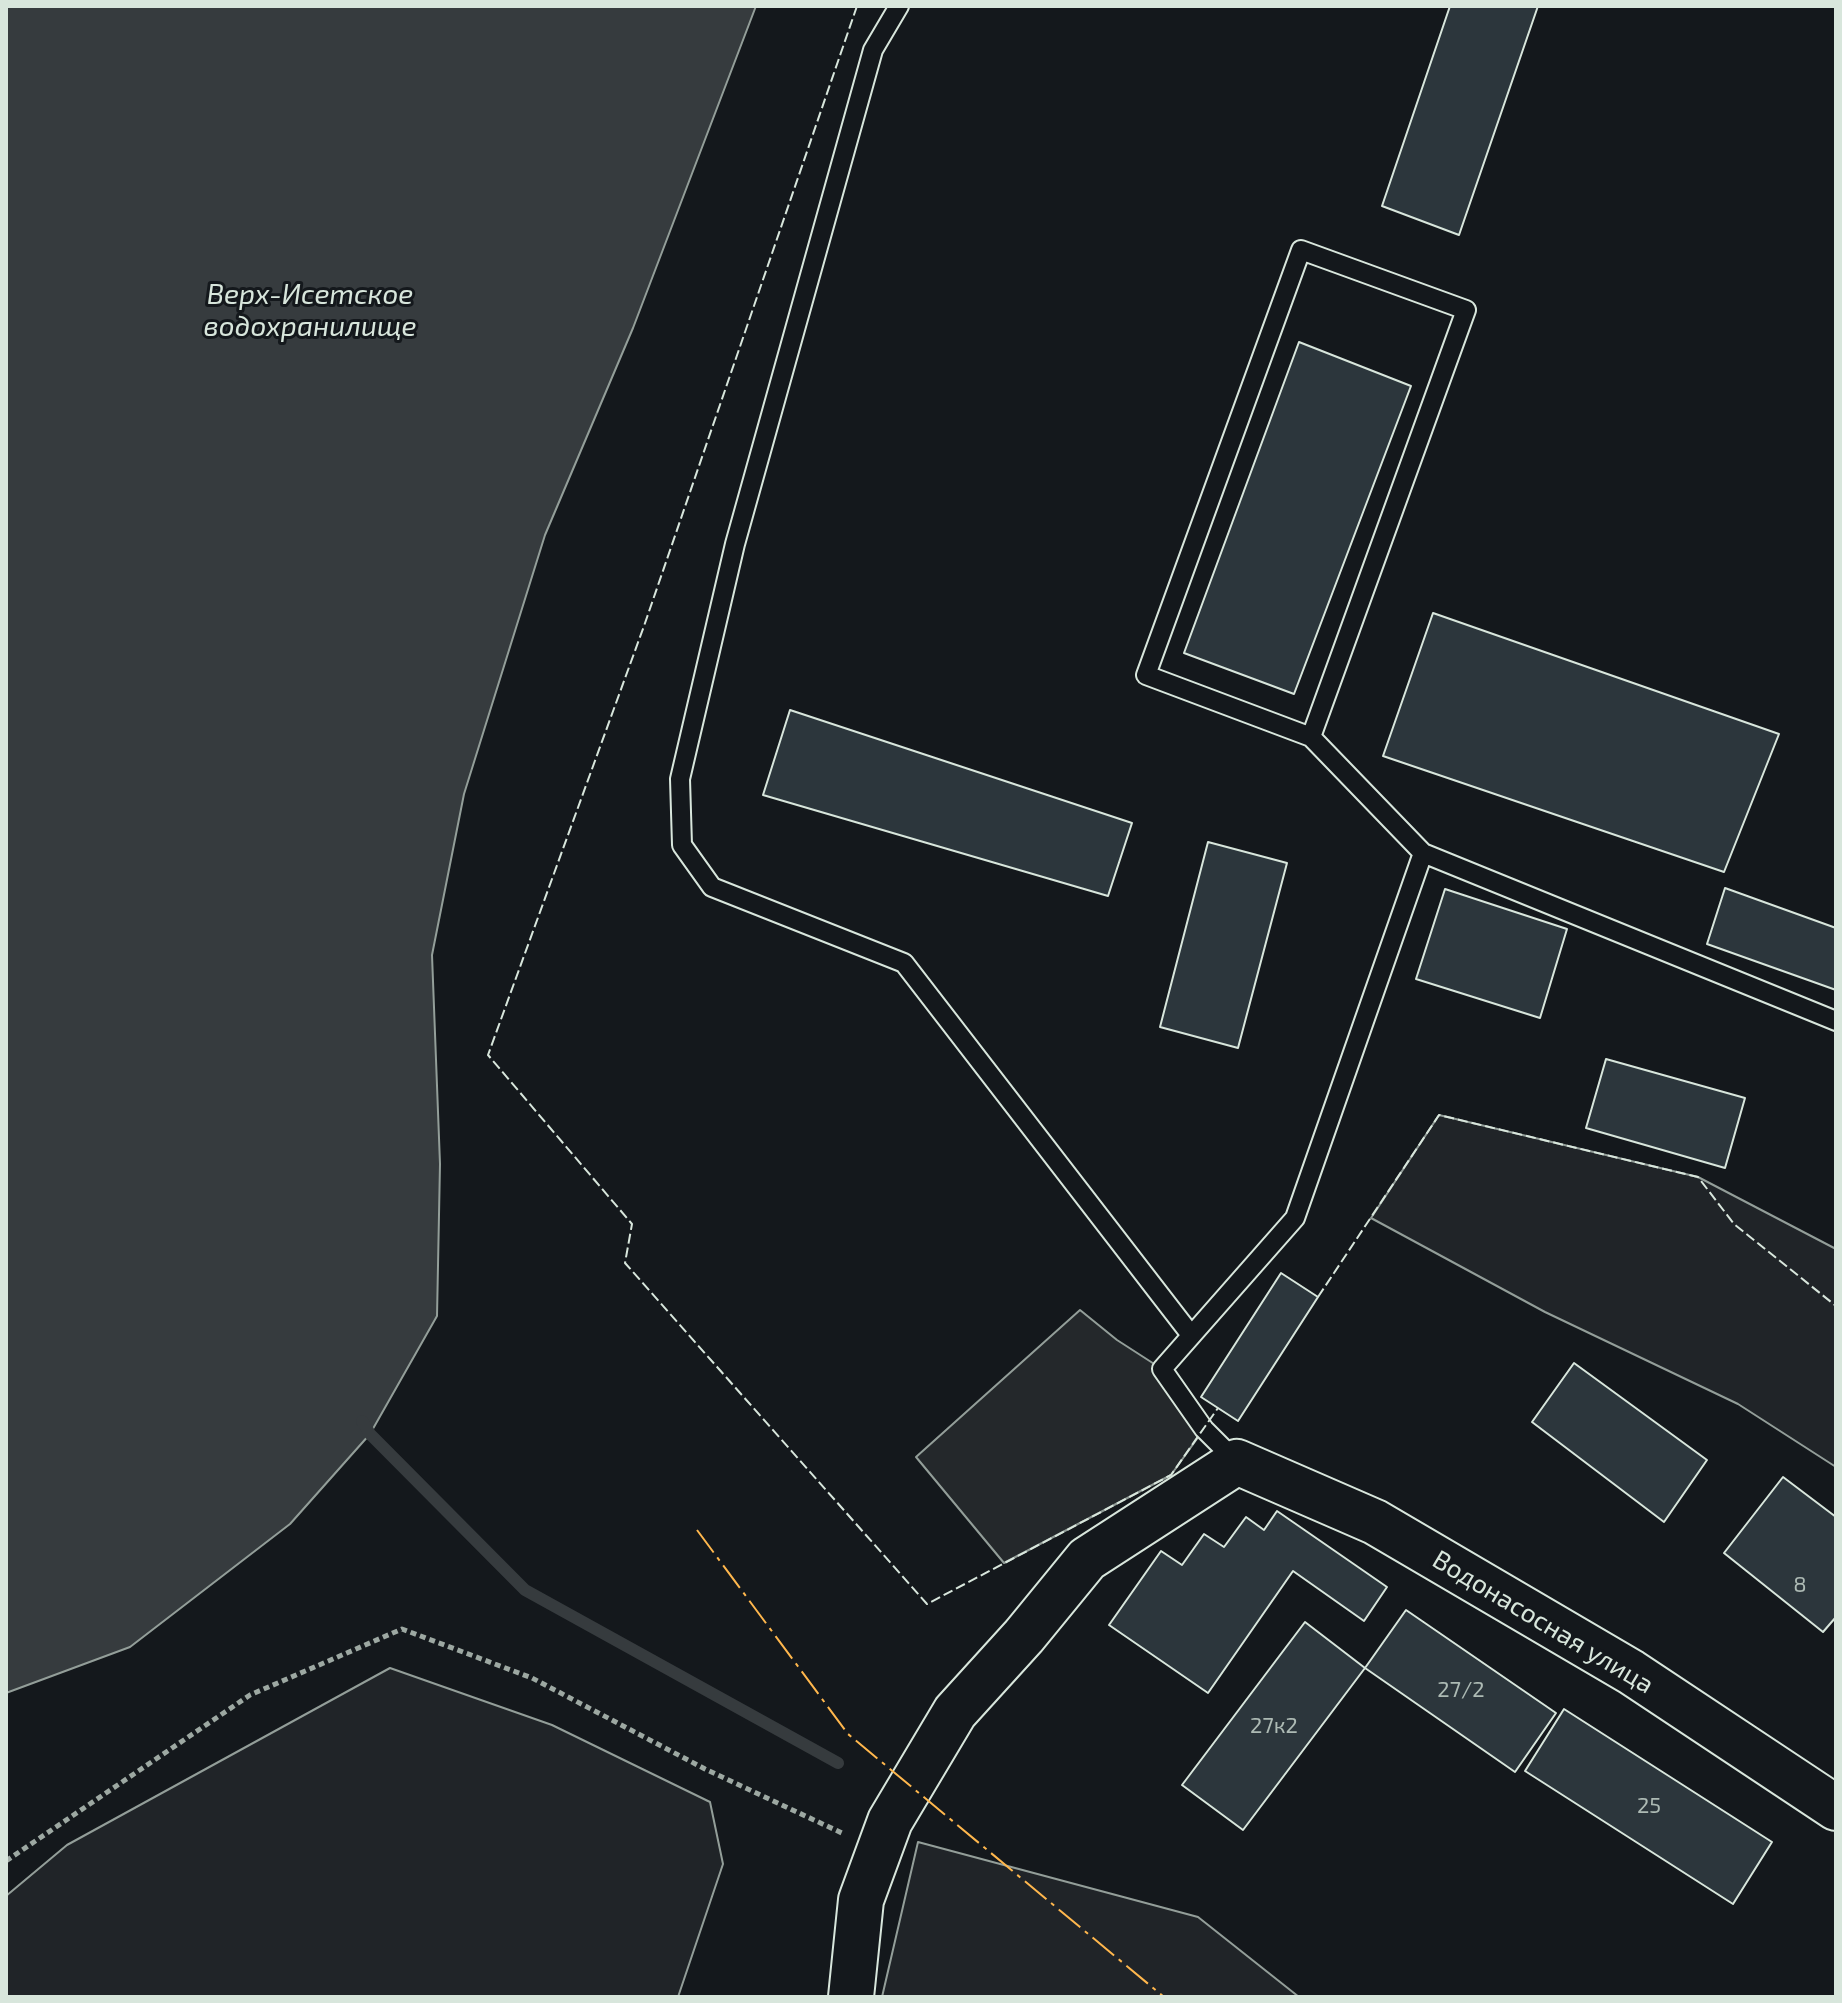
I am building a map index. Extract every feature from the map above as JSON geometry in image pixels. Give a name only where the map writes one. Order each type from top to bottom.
[{"type":"street","name":"Водонасосная улица","points":[[1237,1462],[1375,1522],[1631,1672],[1836,1808]]},
{"type":"street","points":[[827,1997],[890,1821],[955,1712],[1024,1636],[1087,1559],[1237,1462]]},
{"type":"street","points":[[851,1997],[861,1900]]},
{"type":"lane","points":[[899,6],[873,50],[735,544],[680,779],[682,845],[712,887],[904,963],[1191,1335]]},
{"type":"lane","points":[[1311,737],[1466,310],[1301,250],[1146,675],[1311,737],[1423,853],[1836,1021]]},
{"type":"lane","points":[[1237,1462],[1204,1429],[1162,1369],[1295,1218],[1423,853]]},
{"type":"path","points":[[6,1861],[250,1695],[402,1629],[532,1678],[705,1769],[881,1851]]},
{"type":"shaded area","points":[[1439,1115],[1698,1177],[1836,1249],[1836,1467],[1738,1404],[1545,1312],[1371,1218]]},
{"type":"shaded area","points":[[1080,1310],[1117,1340],[1162,1369],[1204,1429],[1171,1475],[1004,1563],[916,1457]]},
{"type":"shaded area","points":[[390,1668],[552,1725],[710,1802],[723,1864],[678,1997],[6,1997],[6,1896],[67,1845]]},
{"type":"shaded area","points":[[918,1842],[1198,1917],[1299,1997],[882,1997]]},
{"type":"water","name":"Верх-Исетское водохранилище","points":[[6,6],[756,6],[633,328],[545,535],[464,794],[432,955],[440,1164],[437,1316],[370,1434],[290,1524],[130,1647],[6,1693]]},
{"type":"building","points":[[1450,6],[1538,6],[1459,235],[1382,206]]},
{"type":"building","points":[[1299,342],[1411,386],[1294,694],[1184,653]]},
{"type":"building","points":[[1433,613],[1779,734],[1724,872],[1383,756]]},
{"type":"building","points":[[790,710],[1132,823],[1108,896],[763,795]]},
{"type":"building","points":[[1208,842],[1287,863],[1238,1048],[1160,1027]]},
{"type":"building","points":[[1725,888],[1836,928],[1836,990],[1707,944]]},
{"type":"building","points":[[1445,889],[1567,929],[1540,1018],[1416,979]]},
{"type":"building","points":[[1606,1059],[1745,1098],[1725,1168],[1586,1128]]},
{"type":"building","points":[[1281,1273],[1318,1297],[1238,1421],[1201,1397]]},
{"type":"building","points":[[1574,1363],[1707,1460],[1664,1522],[1532,1422]]},
{"type":"building","points":[[1783,1477],[1836,1517],[1836,1617],[1823,1632],[1724,1553]]},
{"type":"building","points":[[1277,1511],[1387,1587],[1364,1621],[1293,1571],[1208,1693],[1109,1625],[1161,1551],[1182,1565],[1204,1534],[1224,1547],[1246,1517],[1264,1530]]},
{"type":"building","points":[[1406,1610],[1556,1713],[1515,1772],[1365,1668]]},
{"type":"building","points":[[1305,1622],[1365,1668],[1243,1830],[1182,1785]]},
{"type":"building","points":[[1564,1709],[1772,1842],[1733,1904],[1525,1771]]},
{"type":"waterway","points":[[362,1421],[370,1434],[525,1590],[838,1763]]},
{"type":"fence","points":[[857,6],[644,626],[488,1055],[632,1224],[625,1263],[927,1604],[1171,1475],[1218,1408]]},
{"type":"fence","points":[[1318,1297],[1439,1115],[1698,1177],[1734,1224],[1836,1306]]},
{"type":"power","points":[[697,1530],[848,1734],[1164,1997]]}]
